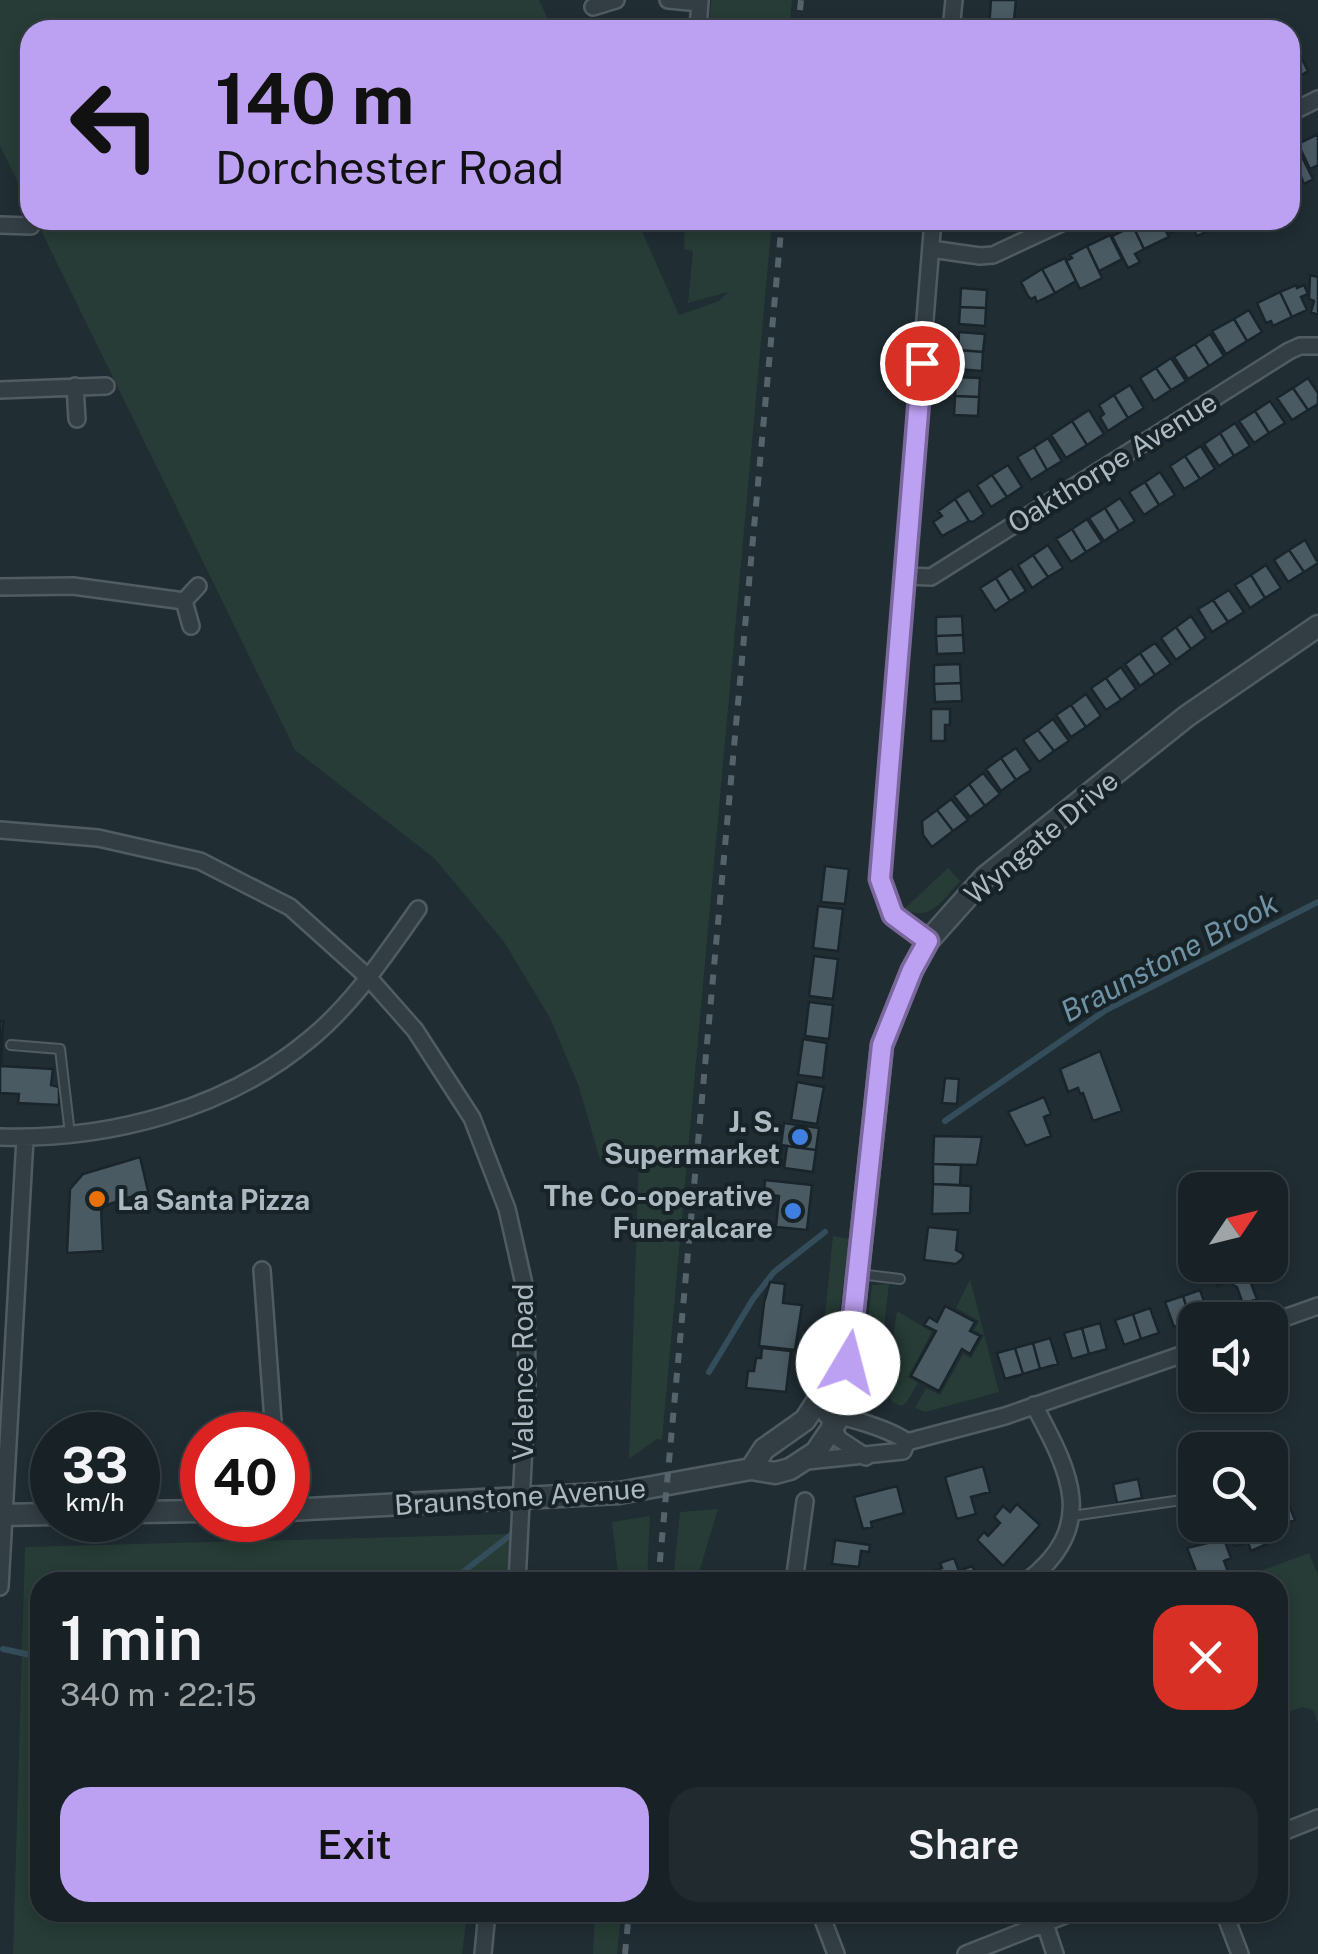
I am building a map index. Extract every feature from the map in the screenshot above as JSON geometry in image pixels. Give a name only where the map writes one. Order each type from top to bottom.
[{"type":"street","points":[[593,7],[616,0]]},
{"type":"street","points":[[668,0],[700,1]]},
{"type":"street","points":[[928,941],[893,915],[880,879],[933,230]]},
{"type":"street","points":[[931,249],[993,255],[1042,230]]},
{"type":"street","name":"Oakthorpe Avenue","points":[[907,576],[931,576],[1289,351],[1300,346],[1318,346]]},
{"type":"street","points":[[75,386],[77,419]]},
{"type":"street","points":[[0,390],[106,386]]},
{"type":"street","points":[[0,586],[73,586],[184,601]]},
{"type":"street","points":[[184,601],[198,586]]},
{"type":"street","points":[[184,601],[191,626]]},
{"type":"street","name":"Wyngate Drive","points":[[829,1416],[852,1386],[848,1363],[882,1045],[928,941],[984,877],[1187,716],[1318,626]]},
{"type":"street","name":"Valence Road","points":[[0,830],[98,838],[200,861],[290,907],[369,978],[415,1030],[472,1118],[507,1209],[526,1293],[528,1386],[517,1572]]},
{"type":"street","points":[[0,1137],[70,1134],[152,1121],[216,1096],[268,1069],[310,1039],[369,978],[418,909]]},
{"type":"street","points":[[0,1587],[24,1138]]},
{"type":"street","points":[[262,1270],[272,1412]]},
{"type":"street","points":[[1288,1317],[1318,1306]]},
{"type":"street","name":"Braunstone Avenue","points":[[310,1509],[620,1493],[750,1469],[776,1473],[807,1461],[902,1451],[908,1442],[1004,1416],[1178,1356]]},
{"type":"street","points":[[1034,1405],[1063,1463],[1073,1501],[1072,1516],[1057,1548],[1035,1572]]},
{"type":"street","points":[[829,1416],[846,1446],[866,1457]]},
{"type":"street","points":[[807,1461],[829,1416]]},
{"type":"street","points":[[750,1469],[764,1449],[805,1420],[829,1416],[899,1435],[908,1442]]},
{"type":"street","points":[[795,1572],[805,1501]]},
{"type":"street","points":[[3,1514],[30,1514]]},
{"type":"street","points":[[1288,1830],[1318,1818]]},
{"type":"street","points":[[483,1954],[486,1922]]},
{"type":"street","points":[[824,1922],[836,1954]]},
{"type":"street","points":[[966,1954],[1034,1922]]},
{"type":"street","points":[[1044,1922],[1055,1954]]},
{"type":"street","points":[[1228,1922],[1240,1954]]},
{"type":"lane","points":[[10,1045],[60,1049],[70,1134]]},
{"type":"lane","points":[[859,1274],[900,1279]]},
{"type":"lane","points":[[1072,1516],[1178,1500]]},
{"type":"green space","points":[[0,0],[539,0],[548,20],[20,20],[20,187],[0,146]]},
{"type":"green space","points":[[711,0],[792,0],[790,20],[710,20]]},
{"type":"green space","points":[[41,230],[641,230],[679,315],[719,301],[728,292],[688,303],[693,251],[684,249],[685,230],[771,230],[662,1440],[657,1439],[629,1459],[639,1156],[600,1160],[579,1087],[550,1018],[504,942],[434,858],[295,750]]},
{"type":"green space","points":[[948,868],[960,881],[942,901],[922,913],[904,909]]},
{"type":"green space","points":[[833,1236],[850,1239],[835,1342],[822,1344]]},
{"type":"green space","points":[[970,1279],[999,1392],[925,1412],[915,1408],[926,1388],[940,1395],[963,1354],[971,1358],[984,1335],[974,1330],[979,1321],[956,1308]]},
{"type":"green space","points":[[889,1284],[876,1395],[860,1391],[872,1285]]},
{"type":"green space","points":[[897,1311],[932,1332],[908,1377],[918,1383],[901,1406],[892,1402],[885,1386]]},
{"type":"green space","points":[[718,1509],[699,1572],[674,1572],[680,1512]]},
{"type":"green space","points":[[650,1516],[647,1572],[618,1572],[612,1522]]},
{"type":"green space","points":[[512,1534],[507,1572],[30,1572],[30,1922],[466,1922],[462,1954],[13,1954],[25,1547]]},
{"type":"green space","points":[[1309,1553],[1318,1575],[1318,1724],[1313,1710],[1302,1707],[1288,1712],[1288,1572],[1258,1572]]},
{"type":"green space","points":[[595,1922],[620,1922],[617,1954],[593,1954]]},
{"type":"building","points":[[991,0],[1016,0],[1014,20],[990,20]]},
{"type":"building","points":[[1300,55],[1308,71],[1300,76]]},
{"type":"building","points":[[1318,134],[1318,165],[1310,169],[1300,143]]},
{"type":"building","points":[[1300,153],[1313,179],[1304,184],[1300,174]]},
{"type":"building","points":[[1135,230],[1165,230],[1169,237],[1144,249]]},
{"type":"building","points":[[1135,230],[1144,249],[1135,254],[1140,262],[1128,268],[1112,236]]},
{"type":"building","points":[[1110,235],[1122,259],[1099,271],[1087,246]]},
{"type":"building","points":[[1087,246],[1102,278],[1080,289],[1066,261]]},
{"type":"building","points":[[1065,258],[1076,281],[1055,293],[1042,269]]},
{"type":"building","points":[[1042,269],[1055,293],[1037,302],[1035,297],[1028,296],[1021,282]]},
{"type":"building","points":[[1310,275],[1318,277],[1318,315],[1311,312],[1314,301],[1309,299]]},
{"type":"building","points":[[1304,285],[1308,294],[1301,297],[1307,310],[1292,317],[1280,292]]},
{"type":"building","points":[[961,288],[987,290],[986,308],[960,307]]},
{"type":"building","points":[[1280,292],[1292,317],[1273,326],[1271,321],[1266,323],[1257,303]]},
{"type":"building","points":[[960,307],[986,308],[985,326],[959,324]]},
{"type":"building","points":[[1249,310],[1262,332],[1247,341],[1234,319]]},
{"type":"building","points":[[1234,319],[1247,341],[1226,354],[1212,331]]},
{"type":"building","points":[[959,332],[985,334],[983,352],[958,350]]},
{"type":"building","points":[[1210,334],[1224,356],[1209,366],[1195,344]]},
{"type":"building","points":[[1195,344],[1209,366],[1188,379],[1174,357]]},
{"type":"building","points":[[958,350],[983,352],[982,371],[957,369]]},
{"type":"building","points":[[1171,358],[1186,381],[1171,390],[1156,368]]},
{"type":"building","points":[[1156,368],[1171,390],[1154,401],[1140,378]]},
{"type":"building","points":[[956,377],[980,378],[979,397],[955,396]]},
{"type":"building","points":[[1308,378],[1318,393],[1318,404],[1308,410],[1293,388]]},
{"type":"building","points":[[1130,385],[1144,408],[1128,418],[1114,395]]},
{"type":"building","points":[[1293,388],[1308,410],[1292,420],[1277,398]]},
{"type":"building","points":[[1114,395],[1128,418],[1108,431],[1099,405]]},
{"type":"building","points":[[955,396],[979,397],[978,416],[954,415]]},
{"type":"building","points":[[1270,401],[1285,423],[1269,433],[1255,411]]},
{"type":"building","points":[[1089,410],[1104,434],[1087,445],[1072,421]]},
{"type":"building","points":[[1255,411],[1269,433],[1254,443],[1239,421]]},
{"type":"building","points":[[1072,421],[1087,445],[1066,458],[1051,435]]},
{"type":"building","points":[[1235,423],[1250,446],[1234,456],[1220,433]]},
{"type":"building","points":[[1220,433],[1234,456],[1219,466],[1204,444]]},
{"type":"building","points":[[1048,438],[1062,461],[1047,470],[1034,447]]},
{"type":"building","points":[[1201,446],[1215,469],[1200,479],[1185,456]]},
{"type":"building","points":[[1034,447],[1047,470],[1031,480],[1017,457]]},
{"type":"building","points":[[1185,456],[1200,479],[1184,489],[1170,466]]},
{"type":"building","points":[[1008,465],[1022,487],[1007,497],[992,475]]},
{"type":"building","points":[[1160,472],[1175,495],[1159,505],[1145,482]]},
{"type":"building","points":[[992,475],[1007,497],[991,507],[977,485]]},
{"type":"building","points":[[1145,482],[1159,505],[1144,515],[1129,492]]},
{"type":"building","points":[[969,490],[984,514],[973,522],[955,499]]},
{"type":"building","points":[[1120,498],[1135,521],[1119,531],[1105,508]]},
{"type":"building","points":[[955,499],[969,521],[942,536],[933,522],[942,516],[938,511]]},
{"type":"building","points":[[1105,508],[1119,531],[1104,541],[1089,518]]},
{"type":"building","points":[[1087,519],[1102,542],[1086,552],[1072,529]]},
{"type":"building","points":[[1072,529],[1086,552],[1071,562],[1056,539]]},
{"type":"building","points":[[1305,540],[1318,563],[1304,572],[1289,550]]},
{"type":"building","points":[[1048,545],[1063,568],[1048,577],[1033,555]]},
{"type":"building","points":[[1289,550],[1304,572],[1288,582],[1274,560]]},
{"type":"building","points":[[1033,555],[1048,577],[1032,588],[1018,565]]},
{"type":"building","points":[[1266,565],[1281,588],[1265,598],[1251,575]]},
{"type":"building","points":[[1011,568],[1026,591],[1010,601],[996,578]]},
{"type":"building","points":[[1251,575],[1265,598],[1250,608],[1235,585]]},
{"type":"building","points":[[996,578],[1010,601],[995,611],[980,588]]},
{"type":"building","points":[[1229,590],[1244,612],[1228,622],[1213,600]]},
{"type":"building","points":[[1213,600],[1228,622],[1212,632],[1198,609]]},
{"type":"building","points":[[962,616],[963,635],[936,636],[936,617]]},
{"type":"building","points":[[1191,616],[1206,638],[1191,649],[1176,627]]},
{"type":"building","points":[[1176,627],[1191,649],[1176,660],[1161,638]]},
{"type":"building","points":[[963,635],[964,653],[937,654],[936,636]]},
{"type":"building","points":[[1155,643],[1171,664],[1155,675],[1140,653]]},
{"type":"building","points":[[1140,653],[1155,675],[1140,686],[1125,664]]},
{"type":"building","points":[[960,664],[961,683],[934,684],[934,665]]},
{"type":"building","points":[[1121,667],[1136,689],[1121,700],[1106,678]]},
{"type":"building","points":[[1106,678],[1121,700],[1106,710],[1091,688]]},
{"type":"building","points":[[961,683],[962,701],[935,702],[934,684]]},
{"type":"building","points":[[1086,694],[1101,716],[1086,727],[1071,705]]},
{"type":"building","points":[[1071,705],[1086,727],[1071,737],[1056,715]]},
{"type":"building","points":[[931,709],[950,709],[945,741],[931,741]]},
{"type":"building","points":[[1053,719],[1069,741],[1054,751],[1038,730]]},
{"type":"building","points":[[1038,730],[1054,751],[1039,762],[1023,740]]},
{"type":"building","points":[[1016,748],[1031,770],[1016,780],[1001,758]]},
{"type":"building","points":[[1001,758],[1016,780],[1001,791],[986,769]]},
{"type":"building","points":[[983,773],[1000,794],[985,806],[969,784]]},
{"type":"building","points":[[969,784],[985,806],[970,817],[954,796]]},
{"type":"building","points":[[951,799],[968,820],[953,831],[937,810]]},
{"type":"building","points":[[937,810],[953,831],[932,847],[923,835],[922,821]]},
{"type":"building","points":[[825,866],[849,869],[845,904],[821,902]]},
{"type":"building","points":[[818,906],[843,909],[838,951],[813,948]]},
{"type":"building","points":[[814,956],[838,959],[833,999],[809,996]]},
{"type":"building","points":[[809,1002],[833,1005],[829,1039],[805,1036]]},
{"type":"building","points":[[0,1021],[1,1066],[53,1069],[51,1085],[59,1087],[59,1105],[18,1103],[19,1094],[0,1093]]},
{"type":"building","points":[[803,1039],[827,1043],[823,1078],[798,1075]]},
{"type":"building","points":[[1100,1051],[1122,1111],[1093,1121],[1083,1093],[1078,1088],[1068,1092],[1060,1069]]},
{"type":"building","points":[[945,1078],[959,1079],[957,1104],[942,1103]]},
{"type":"building","points":[[797,1082],[824,1087],[817,1124],[791,1120]]},
{"type":"building","points":[[1044,1097],[1051,1114],[1044,1117],[1051,1136],[1026,1146],[1008,1112]]},
{"type":"building","name":"J. S. Supermarket","points":[[784,1123],[819,1128],[816,1150],[781,1145]]},
{"type":"building","points":[[934,1136],[982,1137],[977,1165],[933,1164]]},
{"type":"building","points":[[787,1146],[816,1150],[813,1172],[784,1168]]},
{"type":"building","name":"La Santa Pizza","points":[[140,1157],[148,1191],[101,1207],[103,1251],[67,1253],[70,1189],[83,1174]]},
{"type":"building","points":[[933,1164],[961,1165],[960,1185],[933,1184]]},
{"type":"building","name":"The Co-operative Funeralcare","points":[[765,1180],[812,1185],[807,1230],[776,1227],[779,1196],[764,1194]]},
{"type":"building","points":[[933,1184],[971,1186],[970,1213],[932,1214]]},
{"type":"building","points":[[928,1227],[958,1230],[956,1250],[963,1258],[956,1264],[924,1260]]},
{"type":"building","points":[[770,1282],[785,1284],[783,1303],[802,1305],[795,1350],[759,1346]]},
{"type":"building","points":[[1228,1282],[1250,1282],[1257,1299],[1242,1302],[1237,1287]]},
{"type":"building","points":[[1200,1290],[1204,1302],[1185,1302],[1183,1296]]},
{"type":"building","points":[[1183,1296],[1185,1302],[1178,1302],[1178,1326],[1174,1327],[1165,1302]]},
{"type":"building","points":[[945,1306],[975,1322],[970,1331],[980,1336],[970,1354],[962,1349],[939,1391],[911,1376],[936,1331],[924,1325],[929,1317],[937,1322]]},
{"type":"building","points":[[1150,1308],[1159,1333],[1141,1339],[1133,1314]]},
{"type":"building","points":[[1133,1314],[1141,1339],[1124,1345],[1115,1320]]},
{"type":"building","points":[[1100,1323],[1107,1349],[1089,1354],[1082,1328]]},
{"type":"building","points":[[1082,1328],[1089,1354],[1072,1359],[1064,1333]]},
{"type":"building","points":[[1050,1338],[1058,1364],[1040,1369],[1033,1343]]},
{"type":"building","points":[[1033,1343],[1040,1369],[1023,1374],[1015,1348]]},
{"type":"building","points":[[762,1348],[791,1351],[786,1392],[746,1388],[748,1371],[754,1371]]},
{"type":"building","points":[[1015,1348],[1023,1374],[1005,1379],[997,1353]]},
{"type":"building","points":[[983,1466],[990,1492],[971,1497],[976,1514],[957,1519],[945,1477]]},
{"type":"building","points":[[1138,1479],[1142,1498],[1117,1503],[1113,1484]]},
{"type":"building","points":[[897,1486],[904,1513],[871,1522],[872,1527],[863,1529],[854,1497]]},
{"type":"building","points":[[1288,1502],[1295,1520],[1288,1523]]},
{"type":"building","points":[[1017,1504],[1040,1525],[1003,1566],[977,1540],[984,1532],[988,1536],[1000,1523],[994,1517],[1003,1506],[1010,1512]]},
{"type":"building","points":[[835,1540],[870,1545],[869,1552],[861,1551],[859,1567],[832,1564]]},
{"type":"building","points":[[1225,1542],[1231,1558],[1224,1561],[1228,1572],[1196,1572],[1187,1548]]},
{"type":"building","points":[[1248,1542],[1266,1542],[1267,1544],[1251,1551]]},
{"type":"building","points":[[954,1558],[959,1571],[972,1566],[975,1572],[931,1572],[942,1568],[940,1563]]},
{"type":"waterway","name":"Braunstone Brook","points":[[945,1121],[1106,1010],[1318,902]]},
{"type":"waterway","name":"Braunstone Brook","points":[[709,1372],[774,1272],[825,1232]]},
{"type":"waterway","name":"Braunstone Brook","points":[[463,1572],[512,1534]]},
{"type":"waterway","name":"Braunstone Brook","points":[[3,1649],[30,1655]]},
{"type":"railway","points":[[799,20],[801,0]]},
{"type":"railway","points":[[659,1572],[781,230]]},
{"type":"railway","points":[[625,1954],[628,1922]]},
{"type":"place","name":"J. S. Supermarket","points":[[800,1137]]},
{"type":"place","name":"La Santa Pizza","points":[[97,1199]]},
{"type":"place","name":"The Co-operative Funeralcare","points":[[793,1211]]},
{"type":"route","points":[[848,1363],[882,1045],[928,941],[893,915],[880,879],[922,363]]}]
